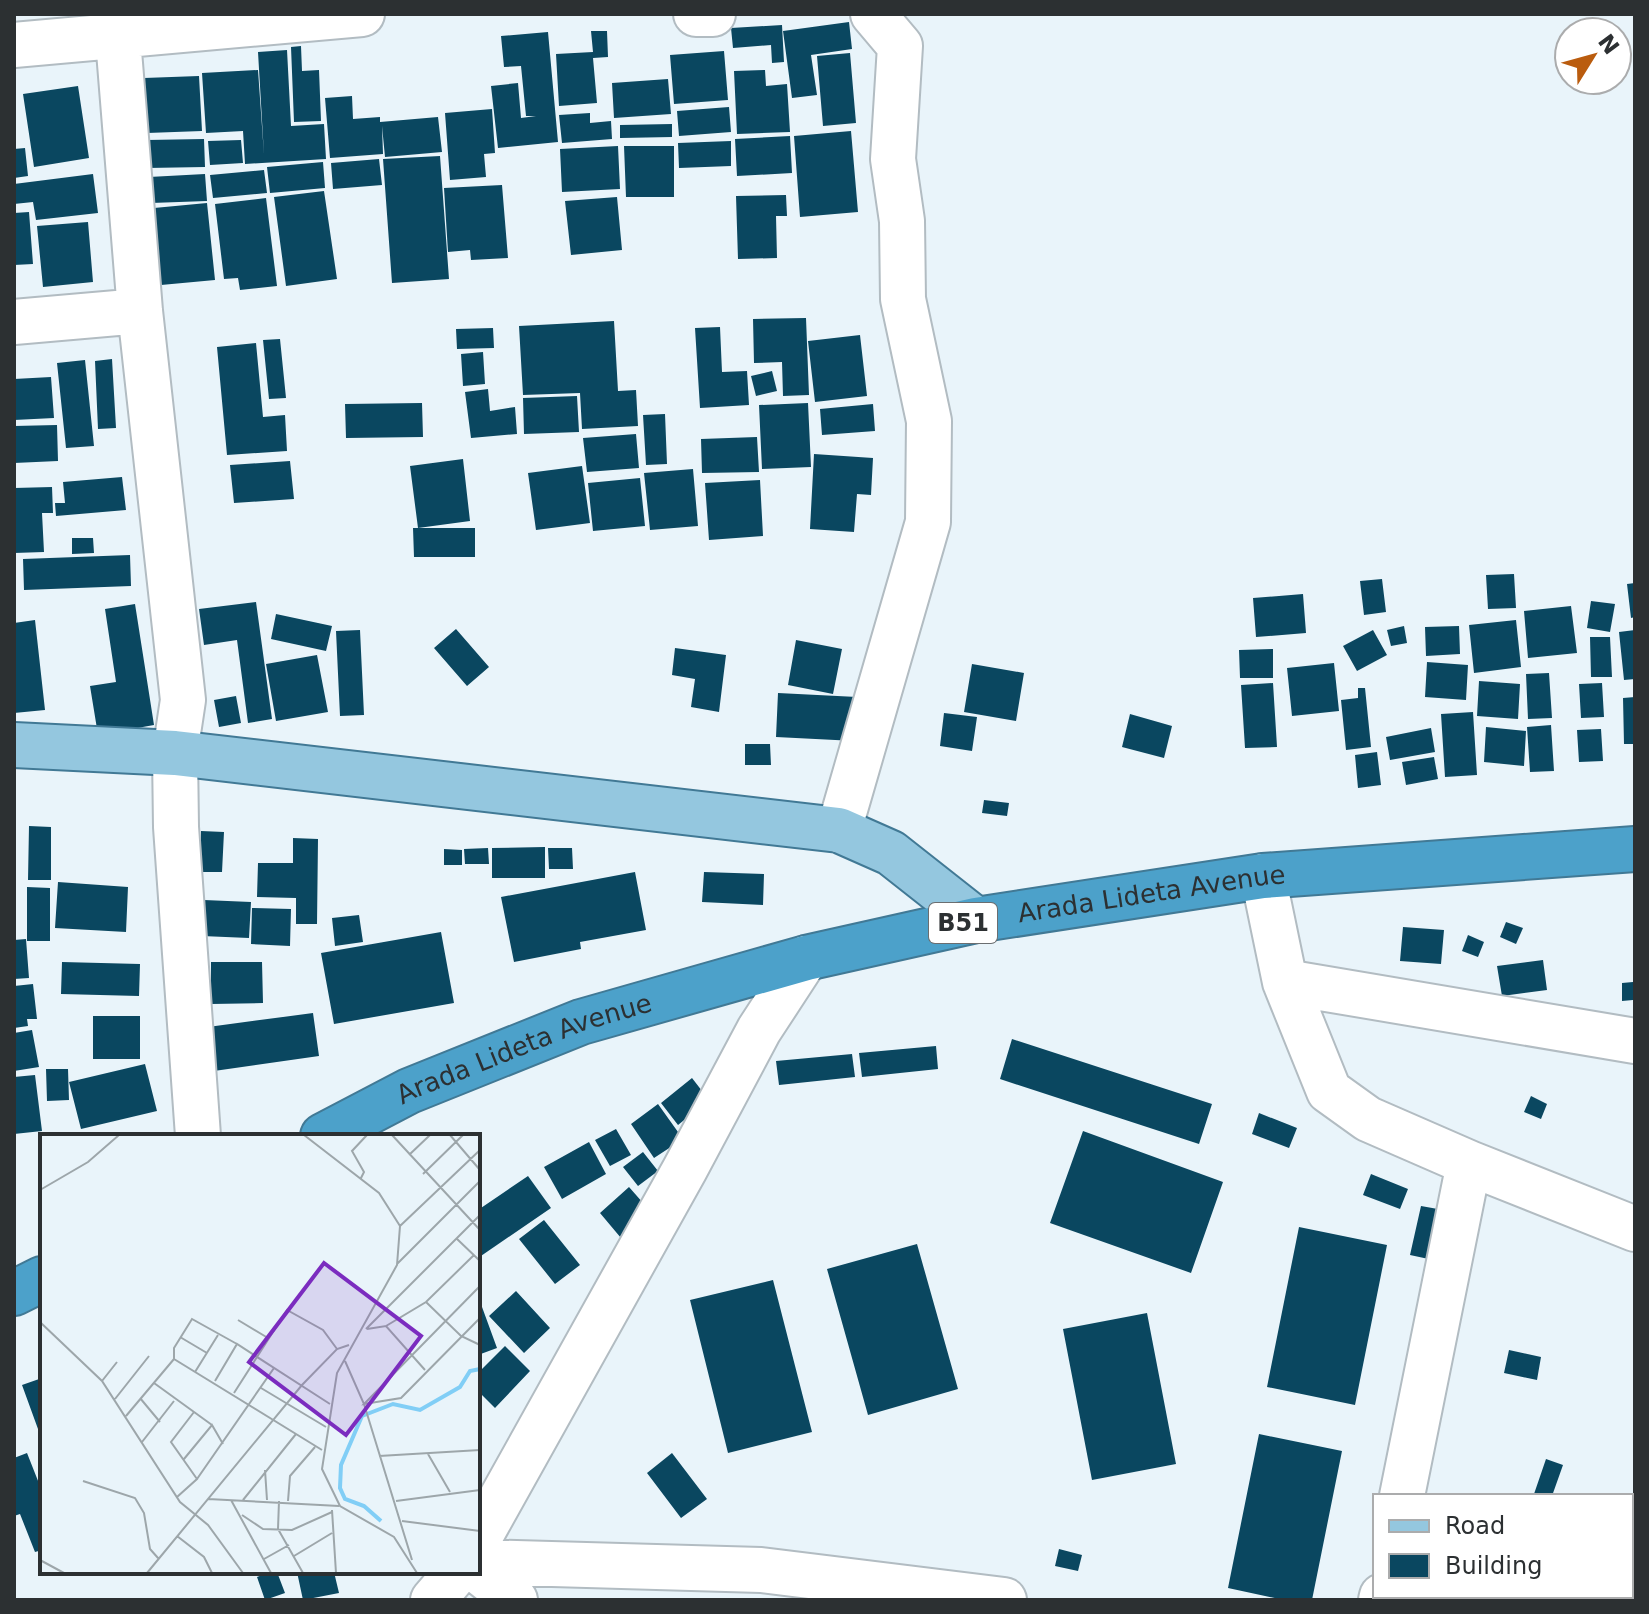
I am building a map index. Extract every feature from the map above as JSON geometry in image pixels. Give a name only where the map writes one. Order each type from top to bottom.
[{"type":"highway","name":"Arada Lideta Avenue","points":[[327,1134],[409,1091],[581,1022],[806,958],[976,920],[1263,876],[1635,849]]},
{"type":"highway","points":[[14,1293],[40,1280]]},
{"type":"main road","points":[[14,745],[175,753],[839,830],[891,853],[976,920]]},
{"type":"street","points":[[14,45],[117,24],[362,14]]},
{"type":"street","points":[[696,14],[713,14]]},
{"type":"street","points":[[839,830],[928,522],[929,421],[903,299],[902,221],[893,159],[900,46],[873,14]]},
{"type":"street","points":[[117,24],[140,311],[183,700],[175,753],[176,827],[198,1134]]},
{"type":"street","points":[[14,322],[140,311]]},
{"type":"street","points":[[1263,876],[1285,982],[1329,1091],[1368,1119],[1635,1229]]},
{"type":"street","points":[[480,1536],[759,1030],[806,958]]},
{"type":"street","points":[[1285,982],[1635,1041]]},
{"type":"street","points":[[1402,1494],[1469,1163]]},
{"type":"street","points":[[480,1562],[761,1570],[1004,1600]]},
{"type":"street","points":[[480,1573],[515,1600]]},
{"type":"street","points":[[433,1600],[455,1574]]},
{"type":"building","points":[[849,22],[852,49],[811,55],[817,95],[792,98],[783,31]]},
{"type":"building","points":[[782,25],[784,62],[772,63],[771,45],[733,48],[731,28]]},
{"type":"building","points":[[591,31],[607,31],[608,57],[593,58],[597,103],[559,106],[556,54],[593,52]]},
{"type":"building","points":[[548,32],[558,142],[498,148],[491,86],[518,83],[521,118],[536,116],[526,116],[521,66],[504,67],[501,36]]},
{"type":"building","points":[[301,46],[302,71],[319,70],[321,121],[294,122],[291,47]]},
{"type":"building","points":[[287,50],[291,126],[324,124],[326,159],[245,164],[243,131],[206,133],[202,73],[258,70],[264,155],[258,52]]},
{"type":"building","points":[[724,51],[728,100],[674,104],[670,55]]},
{"type":"building","points":[[850,53],[856,123],[823,126],[817,56]]},
{"type":"building","points":[[765,70],[766,86],[787,84],[790,132],[737,134],[734,71]]},
{"type":"building","points":[[199,76],[202,131],[147,133],[144,78]]},
{"type":"building","points":[[668,79],[671,114],[614,118],[612,83]]},
{"type":"building","points":[[78,86],[89,158],[34,167],[23,94]]},
{"type":"building","points":[[352,96],[353,119],[380,117],[380,122],[438,117],[442,152],[385,157],[382,126],[383,154],[330,158],[325,98]]},
{"type":"building","points":[[729,107],[731,132],[679,136],[677,111]]},
{"type":"building","points":[[492,109],[495,153],[484,154],[486,177],[450,180],[445,113]]},
{"type":"building","points":[[590,113],[590,123],[611,121],[612,139],[562,143],[559,115]]},
{"type":"building","points":[[672,124],[672,137],[620,138],[620,125]]},
{"type":"building","points":[[851,131],[858,212],[800,217],[794,136]]},
{"type":"building","points":[[790,136],[792,173],[737,176],[735,139]]},
{"type":"building","points":[[204,139],[205,167],[147,168],[147,140]]},
{"type":"building","points":[[241,140],[243,163],[210,165],[208,141]]},
{"type":"building","points":[[731,141],[731,166],[679,168],[678,143]]},
{"type":"building","points":[[618,146],[620,189],[562,192],[560,149]]},
{"type":"building","points":[[624,146],[674,146],[674,197],[626,197]]},
{"type":"building","points":[[25,148],[28,176],[14,178],[14,149]]},
{"type":"building","points":[[440,156],[449,279],[392,283],[383,159]]},
{"type":"building","points":[[379,159],[382,185],[333,189],[331,163]]},
{"type":"building","points":[[323,162],[325,188],[270,193],[267,167]]},
{"type":"building","points":[[264,170],[267,193],[213,198],[210,175]]},
{"type":"building","points":[[93,174],[98,213],[36,220],[33,202],[14,204],[14,184]]},
{"type":"building","points":[[205,174],[207,201],[151,203],[149,177]]},
{"type":"building","points":[[502,185],[508,258],[471,260],[470,250],[448,252],[444,188]]},
{"type":"building","points":[[324,191],[337,279],[286,286],[274,197]]},
{"type":"building","points":[[786,195],[787,216],[776,216],[777,258],[738,259],[736,196]]},
{"type":"building","points":[[617,197],[622,250],[571,255],[565,201]]},
{"type":"building","points":[[266,198],[277,286],[240,290],[238,278],[224,279],[215,204]]},
{"type":"building","points":[[207,203],[215,280],[161,285],[154,208]]},
{"type":"building","points":[[29,212],[33,264],[14,265],[14,213]]},
{"type":"building","points":[[88,222],[93,282],[43,287],[37,226]]},
{"type":"building","points":[[806,318],[809,395],[783,396],[782,362],[754,363],[753,319]]},
{"type":"building","points":[[614,321],[618,391],[636,390],[638,426],[582,429],[580,393],[523,395],[519,326]]},
{"type":"building","points":[[720,327],[722,372],[747,371],[749,405],[700,408],[695,328]]},
{"type":"building","points":[[493,328],[494,348],[457,349],[456,329]]},
{"type":"building","points":[[860,335],[867,396],[815,402],[808,341]]},
{"type":"building","points":[[280,339],[286,398],[269,399],[263,340]]},
{"type":"building","points":[[256,343],[263,417],[285,415],[287,451],[227,455],[217,347]]},
{"type":"building","points":[[483,352],[485,384],[463,386],[461,354]]},
{"type":"building","points":[[112,359],[116,428],[98,429],[95,361]]},
{"type":"building","points":[[85,360],[94,446],[66,448],[57,363]]},
{"type":"building","points":[[772,371],[777,391],[756,396],[751,376]]},
{"type":"building","points":[[51,377],[54,418],[14,420],[14,379]]},
{"type":"building","points":[[488,389],[490,411],[515,407],[517,434],[471,438],[465,392]]},
{"type":"building","points":[[577,396],[579,432],[524,434],[523,398]]},
{"type":"building","points":[[422,403],[423,437],[346,438],[345,404]]},
{"type":"building","points":[[808,403],[811,467],[762,469],[759,405]]},
{"type":"building","points":[[873,404],[875,431],[822,435],[820,409]]},
{"type":"building","points":[[665,414],[667,464],[646,465],[643,415]]},
{"type":"building","points":[[57,425],[58,461],[14,463],[14,426]]},
{"type":"building","points":[[636,434],[639,468],[587,472],[583,438]]},
{"type":"building","points":[[757,437],[759,472],[702,473],[701,439]]},
{"type":"building","points":[[814,454],[873,458],[871,495],[857,494],[854,532],[810,529]]},
{"type":"building","points":[[463,459],[470,521],[418,528],[410,466]]},
{"type":"building","points":[[290,461],[294,499],[234,503],[230,465]]},
{"type":"building","points":[[582,466],[590,523],[536,530],[528,473]]},
{"type":"building","points":[[693,469],[698,526],[650,530],[644,473]]},
{"type":"building","points":[[122,477],[126,510],[56,516],[55,503],[65,503],[63,482]]},
{"type":"building","points":[[640,478],[645,526],[593,531],[588,483]]},
{"type":"building","points":[[760,480],[763,536],[709,540],[705,483]]},
{"type":"building","points":[[52,487],[53,513],[42,513],[44,552],[14,553],[14,488]]},
{"type":"building","points":[[413,528],[475,528],[475,557],[414,557]]},
{"type":"building","points":[[72,538],[93,538],[94,553],[72,554]]},
{"type":"building","points":[[130,555],[131,586],[24,590],[23,559]]},
{"type":"building","points":[[1514,574],[1516,608],[1488,609],[1486,575]]},
{"type":"building","points":[[1382,579],[1386,612],[1364,615],[1360,581]]},
{"type":"building","points":[[1635,583],[1635,617],[1631,618],[1627,584]]},
{"type":"building","points":[[1303,594],[1306,633],[1256,637],[1253,598]]},
{"type":"building","points":[[1591,601],[1615,604],[1610,632],[1587,628]]},
{"type":"building","points":[[256,602],[272,719],[248,723],[237,640],[204,645],[199,609]]},
{"type":"building","points":[[135,604],[154,725],[98,735],[90,686],[116,682],[105,609]]},
{"type":"building","points":[[1571,606],[1577,653],[1528,658],[1524,611]]},
{"type":"building","points":[[276,614],[332,626],[326,651],[271,639]]},
{"type":"building","points":[[35,620],[45,710],[14,713],[14,623]]},
{"type":"building","points":[[1516,620],[1521,667],[1474,673],[1469,625]]},
{"type":"building","points":[[1404,626],[1407,643],[1391,646],[1387,630]]},
{"type":"building","points":[[1459,626],[1460,654],[1426,656],[1425,627]]},
{"type":"building","points":[[456,629],[489,667],[467,686],[434,648]]},
{"type":"building","points":[[360,630],[364,715],[340,716],[336,631]]},
{"type":"building","points":[[1373,630],[1387,655],[1357,671],[1343,646]]},
{"type":"building","points":[[1635,630],[1635,679],[1624,680],[1619,632]]},
{"type":"building","points":[[1590,637],[1610,637],[1612,677],[1591,677]]},
{"type":"building","points":[[796,640],[842,649],[833,694],[788,685]]},
{"type":"building","points":[[675,648],[726,655],[719,712],[691,707],[695,679],[672,675]]},
{"type":"building","points":[[1273,649],[1273,678],[1240,678],[1239,650]]},
{"type":"building","points":[[317,655],[328,712],[276,721],[266,664]]},
{"type":"building","points":[[1427,662],[1468,665],[1466,700],[1425,697]]},
{"type":"building","points":[[1334,663],[1339,711],[1292,716],[1287,668]]},
{"type":"building","points":[[972,664],[1024,673],[1016,721],[964,712]]},
{"type":"building","points":[[1549,673],[1552,718],[1528,719],[1526,674]]},
{"type":"building","points":[[1479,681],[1520,684],[1518,719],[1477,716]]},
{"type":"building","points":[[1273,683],[1277,747],[1245,748],[1241,685]]},
{"type":"building","points":[[1602,683],[1604,717],[1581,718],[1579,684]]},
{"type":"building","points":[[1358,688],[1365,688],[1371,747],[1346,750],[1341,700],[1358,698]]},
{"type":"building","points":[[778,693],[857,697],[855,741],[776,737]]},
{"type":"building","points":[[236,696],[241,723],[219,727],[214,700]]},
{"type":"building","points":[[1635,697],[1635,744],[1624,744],[1623,698]]},
{"type":"building","points":[[1473,712],[1477,775],[1445,777],[1441,714]]},
{"type":"building","points":[[944,713],[977,717],[972,751],[940,746]]},
{"type":"building","points":[[1130,714],[1172,726],[1164,758],[1122,747]]},
{"type":"building","points":[[1551,725],[1554,771],[1530,772],[1527,727]]},
{"type":"building","points":[[1486,727],[1526,731],[1524,766],[1484,762]]},
{"type":"building","points":[[1431,728],[1435,752],[1390,760],[1386,737]]},
{"type":"building","points":[[1601,729],[1603,761],[1579,762],[1577,730]]},
{"type":"building","points":[[745,744],[770,744],[771,765],[745,765]]},
{"type":"building","points":[[1377,752],[1381,785],[1358,788],[1355,755]]},
{"type":"building","points":[[1434,757],[1438,779],[1406,785],[1402,762]]},
{"type":"building","points":[[984,800],[1009,803],[1007,816],[982,813]]},
{"type":"building","points":[[29,826],[51,827],[51,880],[28,880]]},
{"type":"building","points":[[201,831],[224,832],[222,872],[200,872]]},
{"type":"building","points":[[293,838],[318,839],[317,924],[296,924],[296,898],[257,897],[258,863],[293,863]]},
{"type":"building","points":[[545,847],[545,878],[492,878],[492,848]]},
{"type":"building","points":[[488,848],[489,864],[465,864],[464,849]]},
{"type":"building","points":[[548,848],[572,848],[573,869],[549,869]]},
{"type":"building","points":[[444,849],[462,850],[462,865],[444,865]]},
{"type":"building","points":[[635,872],[646,930],[580,942],[581,949],[514,962],[501,897]]},
{"type":"building","points":[[704,872],[764,874],[763,905],[702,902]]},
{"type":"building","points":[[58,882],[128,887],[126,932],[55,928]]},
{"type":"building","points":[[27,887],[50,888],[50,941],[27,941]]},
{"type":"building","points":[[204,900],[251,902],[249,938],[202,936]]},
{"type":"building","points":[[252,908],[291,909],[290,946],[251,944]]},
{"type":"building","points":[[359,915],[363,942],[335,946],[332,918]]},
{"type":"building","points":[[1506,922],[1523,928],[1516,944],[1500,937]]},
{"type":"building","points":[[1403,927],[1444,930],[1441,964],[1400,961]]},
{"type":"building","points":[[441,932],[454,1003],[334,1024],[321,953]]},
{"type":"building","points":[[1468,935],[1484,942],[1478,957],[1462,951]]},
{"type":"building","points":[[26,939],[29,978],[14,979],[14,940]]},
{"type":"building","points":[[1543,960],[1547,990],[1502,996],[1497,966]]},
{"type":"building","points":[[62,962],[140,964],[139,996],[61,994]]},
{"type":"building","points":[[211,962],[262,962],[263,1003],[211,1004]]},
{"type":"building","points":[[1633,982],[1633,1000],[1622,1001],[1622,983]]},
{"type":"building","points":[[33,984],[37,1019],[27,1019],[28,1026],[14,1028],[14,986]]},
{"type":"building","points":[[313,1013],[319,1056],[214,1071],[208,1027]]},
{"type":"building","points":[[93,1016],[140,1016],[140,1059],[93,1059]]},
{"type":"building","points":[[32,1030],[39,1067],[14,1071],[14,1033]]},
{"type":"building","points":[[1012,1039],[1212,1104],[1199,1144],[1000,1079]]},
{"type":"building","points":[[936,1046],[938,1069],[862,1077],[859,1053]]},
{"type":"building","points":[[852,1054],[855,1077],[779,1085],[776,1061]]},
{"type":"building","points":[[145,1064],[157,1111],[81,1129],[69,1082]]},
{"type":"building","points":[[46,1069],[68,1069],[69,1100],[47,1101]]},
{"type":"building","points":[[35,1075],[42,1131],[14,1134],[14,1077]]},
{"type":"building","points":[[692,1078],[709,1100],[678,1125],[661,1103]]},
{"type":"building","points":[[1531,1096],[1547,1104],[1541,1119],[1524,1112]]},
{"type":"building","points":[[658,1104],[683,1139],[654,1158],[631,1124]]},
{"type":"building","points":[[1259,1113],[1297,1128],[1289,1148],[1252,1134]]},
{"type":"building","points":[[616,1129],[631,1155],[610,1166],[595,1140]]},
{"type":"building","points":[[1083,1131],[1223,1182],[1191,1273],[1050,1223]]},
{"type":"building","points":[[589,1142],[606,1174],[562,1199],[544,1167]]},
{"type":"building","points":[[643,1152],[658,1171],[638,1186],[623,1167]]},
{"type":"building","points":[[1371,1174],[1408,1189],[1400,1209],[1363,1195]]},
{"type":"building","points":[[528,1176],[551,1208],[480,1257],[480,1209]]},
{"type":"building","points":[[629,1187],[651,1212],[621,1238],[600,1213]]},
{"type":"building","points":[[1421,1206],[1449,1211],[1438,1261],[1410,1255]]},
{"type":"building","points":[[544,1220],[580,1265],[555,1284],[519,1239]]},
{"type":"building","points":[[1299,1227],[1387,1245],[1355,1405],[1267,1387]]},
{"type":"building","points":[[917,1244],[958,1389],[868,1415],[827,1269]]},
{"type":"building","points":[[773,1280],[812,1432],[728,1453],[690,1300]]},
{"type":"building","points":[[516,1291],[550,1328],[524,1353],[489,1316]]},
{"type":"building","points":[[480,1301],[497,1348],[480,1354]]},
{"type":"building","points":[[1147,1313],[1176,1464],[1092,1480],[1063,1329]]},
{"type":"building","points":[[505,1346],[530,1371],[495,1408],[480,1393],[480,1371]]},
{"type":"building","points":[[1509,1350],[1541,1357],[1537,1380],[1504,1373]]},
{"type":"building","points":[[40,1379],[40,1434],[22,1385]]},
{"type":"building","points":[[1259,1434],[1342,1451],[1312,1600],[1284,1600],[1228,1588]]},
{"type":"building","points":[[27,1453],[40,1486],[40,1551],[35,1552],[20,1514],[14,1516],[14,1458]]},
{"type":"building","points":[[672,1453],[707,1499],[681,1518],[647,1473]]},
{"type":"building","points":[[1546,1459],[1563,1465],[1553,1494],[1534,1494]]},
{"type":"building","points":[[1059,1549],[1082,1555],[1078,1571],[1055,1566]]},
{"type":"building","points":[[1635,1566],[1635,1600],[1623,1600],[1633,1598]]},
{"type":"building","points":[[278,1574],[285,1593],[265,1600],[257,1577]]},
{"type":"building","points":[[297,1574],[334,1574],[339,1593],[303,1600]]},
{"type":"building","points":[[1464,1598],[1572,1598],[1464,1600]]}]
